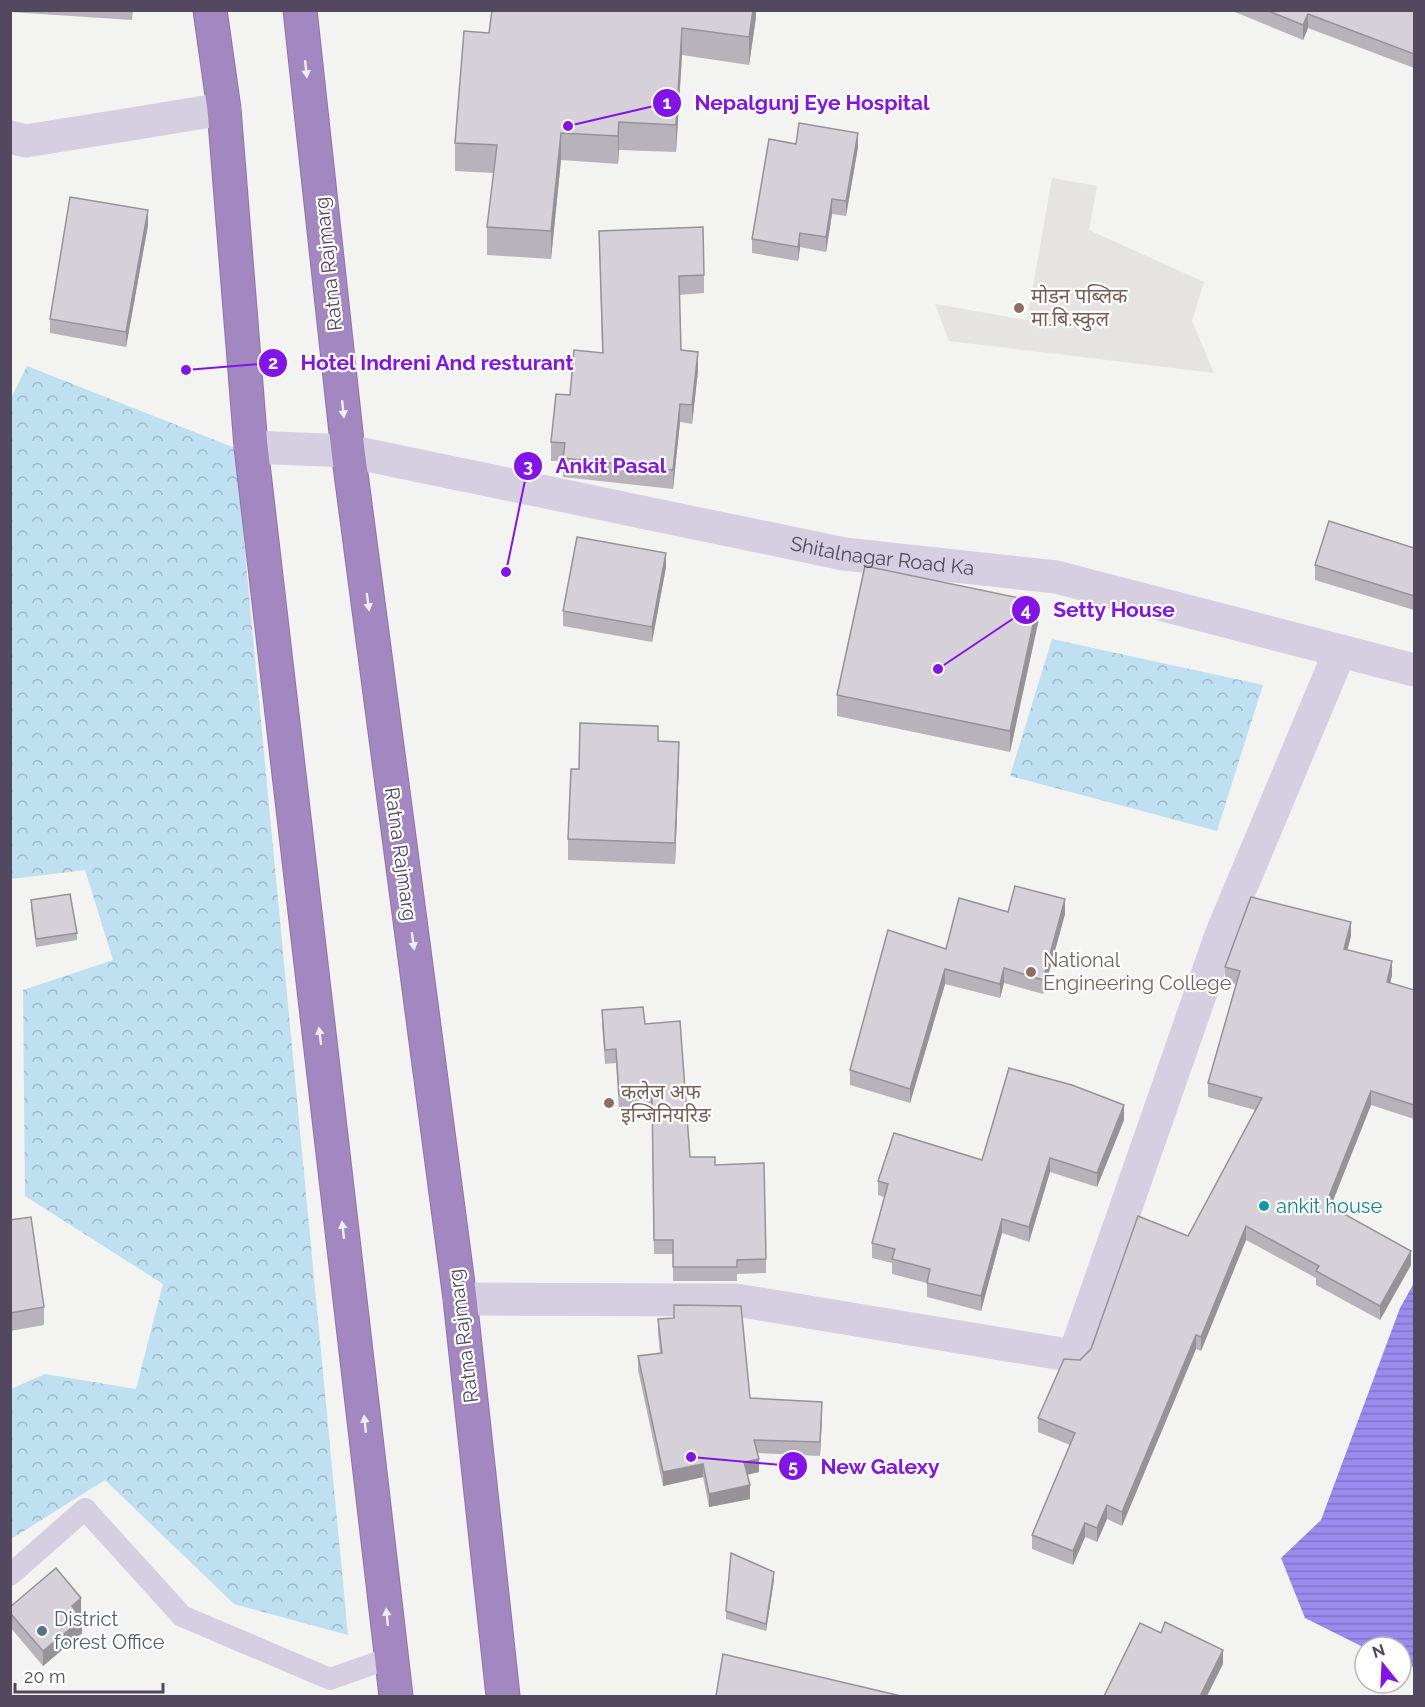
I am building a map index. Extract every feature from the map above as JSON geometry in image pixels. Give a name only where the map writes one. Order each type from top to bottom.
[{"type":"highway","points":[[210,10],[224,109],[251,447],[396,1696]]},
{"type":"highway","name":"Ratna Rajmarg","points":[[300,10],[348,451],[460,1299],[503,1696]]},
{"type":"street","points":[[10,137],[26,141],[224,109]]},
{"type":"street","name":"Shitalnagar Road Ka","points":[[251,447],[348,451],[844,554],[1056,577],[1414,670]]},
{"type":"street","points":[[460,1299],[736,1300],[1074,1356],[1221,935],[1340,651]]},
{"type":"lane","points":[[10,1575],[85,1509],[182,1616],[330,1679],[392,1657]]},
{"type":"shaded area","points":[[1052,178],[1097,186],[1089,230],[1204,282],[1192,321],[1214,373],[949,341],[935,304],[1027,320]]},
{"type":"shaded area","points":[[1414,1283],[1414,1667],[1413,1635],[1353,1635],[1353,1642],[1305,1618],[1281,1558],[1321,1520],[1400,1308]]},
{"type":"green space","points":[[27,366],[235,448],[348,1635],[234,1604],[105,1480],[11,1539],[11,1389],[45,1374],[136,1389],[163,1284],[25,1196],[23,990],[113,960],[85,870],[11,879],[10,400]]},
{"type":"green space","points":[[1052,639],[1263,685],[1217,831],[1010,776]]},
{"type":"building","points":[[492,10],[753,10],[749,37],[682,28],[676,125],[619,122],[618,136],[561,133],[551,231],[487,227],[497,145],[455,143],[464,31],[489,33]]},
{"type":"building","points":[[1266,10],[1414,10],[1414,54],[1308,14],[1303,25]]},
{"type":"building","points":[[799,123],[858,133],[846,201],[832,199],[826,237],[800,233],[798,247],[752,239],[769,139],[796,144]]},
{"type":"building","points":[[70,197],[148,210],[126,332],[50,319]]},
{"type":"building","points":[[703,227],[704,275],[679,276],[681,350],[698,352],[692,405],[680,404],[673,470],[563,458],[565,443],[551,442],[556,394],[570,395],[574,350],[603,353],[599,231]]},
{"type":"building","points":[[1329,521],[1414,548],[1414,596],[1315,565]]},
{"type":"building","points":[[577,537],[666,553],[652,627],[563,611]]},
{"type":"building","points":[[865,566],[1038,602],[1010,731],[837,695]]},
{"type":"building","points":[[580,723],[658,726],[658,741],[679,742],[675,843],[568,839],[571,769],[579,769]]},
{"type":"building","points":[[1015,886],[1065,899],[1043,980],[1004,968],[1000,984],[945,969],[910,1089],[850,1070],[888,930],[946,949],[959,898],[1008,912]]},
{"type":"building","points":[[70,894],[77,933],[36,939],[31,900]]},
{"type":"building","points":[[1251,897],[1351,922],[1344,949],[1392,961],[1387,982],[1414,990],[1414,1105],[1371,1091],[1326,1204],[1411,1251],[1380,1306],[1316,1271],[1319,1266],[1246,1226],[1201,1337],[1196,1335],[1122,1512],[1107,1505],[1097,1528],[1085,1523],[1073,1551],[1032,1535],[1075,1433],[1038,1418],[1064,1359],[1080,1360],[1091,1349],[1138,1216],[1188,1236],[1262,1098],[1208,1083],[1240,971],[1225,967]]},
{"type":"building","points":[[643,1007],[645,1024],[680,1021],[690,1157],[715,1157],[715,1165],[764,1163],[766,1259],[737,1260],[737,1267],[673,1267],[673,1240],[654,1240],[652,1093],[619,1095],[616,1049],[605,1050],[602,1010]]},
{"type":"building","points":[[1009,1068],[1072,1085],[1124,1105],[1097,1173],[1050,1158],[1029,1227],[1002,1219],[981,1296],[927,1283],[930,1269],[892,1259],[895,1249],[872,1243],[888,1184],[878,1181],[894,1133],[982,1160]]},
{"type":"building","points":[[31,1217],[44,1307],[10,1313],[10,1220]]},
{"type":"building","points":[[674,1305],[741,1306],[750,1398],[822,1402],[820,1442],[754,1440],[759,1459],[744,1462],[750,1485],[709,1494],[703,1464],[663,1472],[638,1356],[662,1353],[658,1319],[674,1318]]},
{"type":"building","points":[[731,1553],[774,1572],[766,1624],[726,1611]]},
{"type":"building","points":[[56,1568],[81,1598],[72,1606],[82,1619],[43,1651],[10,1613],[10,1607]]},
{"type":"building","points":[[1165,1622],[1223,1650],[1200,1696],[1104,1696],[1140,1623],[1161,1633]]},
{"type":"building","points":[[723,1654],[901,1696],[716,1696]]},
{"type":"place","name":"Nepalgunj Eye Hospital","points":[[568,126]]},
{"type":"place","name":"माेडन पब्लिक मा.बि.स्कुल","points":[[1019,308]]},
{"type":"place","name":"Hotel Indreni And resturant","points":[[186,370]]},
{"type":"place","name":"Ankit Pasal","points":[[506,572]]},
{"type":"place","name":"Setty House","points":[[938,669]]},
{"type":"place","name":"National Engineering College","points":[[1031,972]]},
{"type":"place","name":"कलेज अफ इन्जिनियरिङ","points":[[609,1103]]},
{"type":"place","name":"ankit house","points":[[1264,1206]]},
{"type":"place","name":"New Galexy","points":[[691,1457]]},
{"type":"place","name":"District forest Office","points":[[42,1631]]}]
